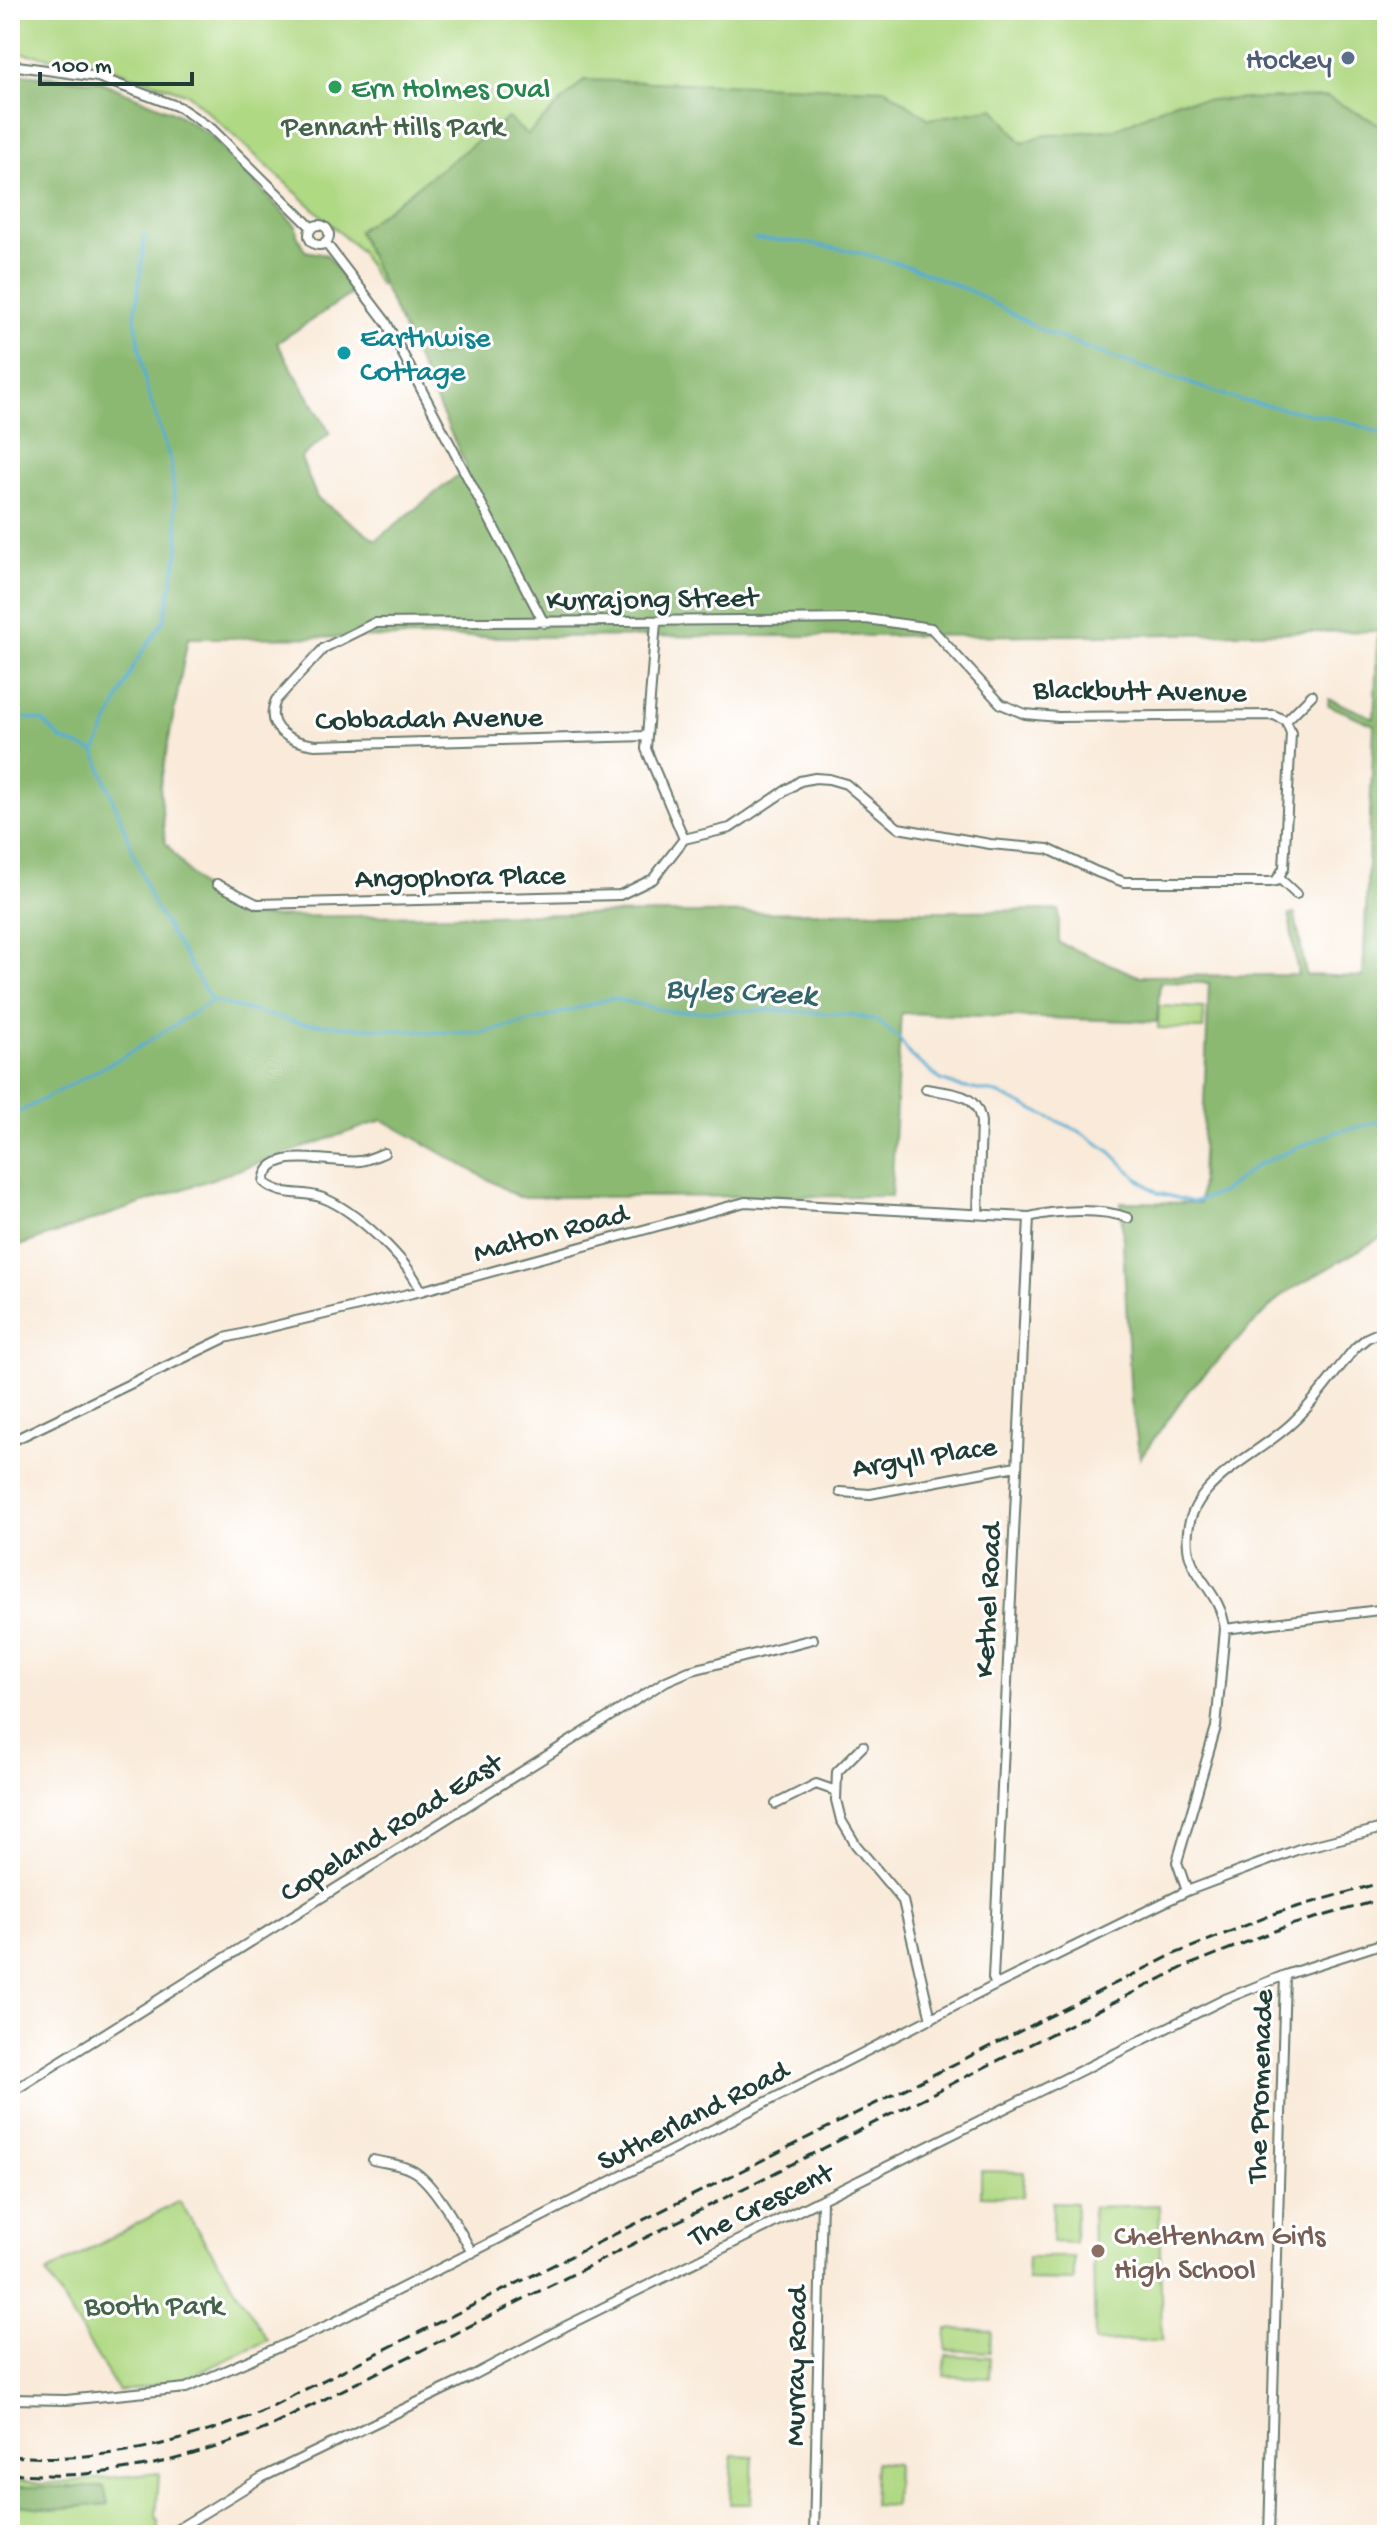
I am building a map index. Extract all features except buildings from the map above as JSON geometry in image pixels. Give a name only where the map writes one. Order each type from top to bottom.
[{"type":"street","points":[[10,65],[98,77],[179,107],[212,129],[312,228]]},
{"type":"street","points":[[319,225],[326,228],[329,233],[325,242],[318,245],[312,242],[309,235],[312,228],[319,225]]},
{"type":"street","points":[[325,242],[386,322],[544,623]]},
{"type":"street","name":"Kurrajong Street","points":[[374,623],[866,619],[931,628]]},
{"type":"street","points":[[656,622],[646,749],[684,839],[730,828],[800,781],[829,779],[846,784],[898,828],[990,844],[1048,849],[1124,882],[1247,883],[1269,882],[1279,878],[1296,894]]},
{"type":"street","name":"Cobbadah Avenue","points":[[374,623],[324,648],[294,680],[272,709],[280,732],[299,743],[315,745],[647,736]]},
{"type":"street","name":"Blackbutt Avenue","points":[[931,628],[994,698],[1025,714],[1041,717],[1274,715],[1286,721],[1291,733],[1284,868],[1279,878]]},
{"type":"street","name":"Blackbutt Avenue","points":[[1286,721],[1312,695]]},
{"type":"street","name":"Angophora Place","points":[[217,884],[257,904],[620,895],[653,879],[684,839]]},
{"type":"street","points":[[926,1089],[967,1097],[978,1108],[981,1122],[978,1214]]},
{"type":"street","points":[[384,1153],[362,1161],[301,1158],[277,1161],[265,1172],[264,1182],[275,1191],[321,1197],[357,1217],[415,1276],[421,1291]]},
{"type":"street","name":"Malton Road","points":[[10,1442],[225,1338],[421,1291],[745,1202],[1029,1217],[1054,1212],[1113,1214],[1128,1218]]},
{"type":"street","name":"Kethel Road","points":[[996,1985],[993,1978],[1029,1217]]},
{"type":"street","points":[[1187,1891],[1177,1862],[1216,1727],[1225,1629],[1220,1607],[1197,1571],[1188,1548],[1189,1525],[1197,1502],[1214,1483],[1294,1421],[1356,1347],[1387,1329]]},
{"type":"street","name":"Argyll Place","points":[[840,1492],[870,1494],[1016,1466]]},
{"type":"street","points":[[1225,1629],[1387,1609]]},
{"type":"street","name":"Copeland Road East","points":[[10,2093],[666,1681],[689,1671],[813,1639]]},
{"type":"street","points":[[863,1746],[838,1769],[838,1810],[847,1830],[903,1901],[931,2019]]},
{"type":"street","points":[[776,1804],[816,1784],[836,1791]]},
{"type":"street","name":"Sutherland Road","points":[[10,2399],[66,2400],[186,2388],[331,2324],[1187,1891],[1299,1849],[1387,1827]]},
{"type":"street","name":"The Crescent","points":[[168,2535],[271,2473],[470,2377],[1164,2027],[1285,1975],[1387,1942]]},
{"type":"street","name":"The Promenade","points":[[1269,2535],[1285,1975]]},
{"type":"street","points":[[373,2160],[413,2170],[434,2191],[472,2253]]},
{"type":"street","name":"Murray Road","points":[[814,2535],[822,2199]]},
{"type":"green space","name":"Pennant Hills Park","points":[[10,10],[1387,10],[1387,198],[412,258],[380,286],[360,251],[188,94],[111,68],[10,51]]},
{"type":"green space","points":[[10,73],[99,81],[175,113],[208,134],[296,226],[305,251],[327,255],[354,292],[277,343],[330,433],[301,458],[317,498],[376,540],[467,468],[358,231],[508,118],[527,135],[584,80],[886,89],[929,119],[994,108],[1022,143],[1041,136],[1116,129],[1175,101],[1327,97],[1387,128],[1387,1234],[1282,1295],[1189,1390],[1140,1458],[1131,1401],[1121,1202],[1200,1203],[1209,983],[1160,982],[1157,1022],[901,1013],[891,1196],[519,1197],[383,1120],[10,1249]],"holes":[[[1378,631],[1374,718],[1329,699],[1328,705],[1374,725],[1363,977],[1306,975],[1295,914],[1289,915],[1298,975],[1138,976],[1059,943],[1059,910],[236,917],[206,894],[165,842],[160,786],[188,638]]]},
{"type":"green space","points":[[1159,1006],[1204,1008],[1203,1029],[1158,1028]]},
{"type":"green space","points":[[981,2171],[1024,2172],[1023,2197],[981,2196]]},
{"type":"green space","name":"Booth Park","points":[[179,2201],[268,2340],[188,2378],[119,2392],[46,2273]]},
{"type":"green space","points":[[1053,2202],[1076,2203],[1075,2243],[1052,2242]]},
{"type":"green space","points":[[1159,2205],[1162,2340],[1095,2342],[1092,2207]]},
{"type":"green space","points":[[1028,2257],[1074,2257],[1074,2281],[1027,2280]]},
{"type":"green space","points":[[947,2329],[991,2331],[990,2352],[946,2350]]},
{"type":"green space","points":[[946,2355],[990,2357],[989,2378],[944,2376]]},
{"type":"green space","points":[[732,2455],[753,2456],[751,2504],[730,2504]]},
{"type":"green space","points":[[875,2462],[896,2464],[894,2506],[873,2505]]},
{"type":"green space","points":[[159,2473],[158,2535],[10,2535],[10,2479],[41,2484]]},
{"type":"green space","points":[[10,2487],[104,2487],[108,2504],[52,2509],[10,2504]]},
{"type":"waterway","points":[[145,235],[135,318],[146,386],[171,463],[179,547],[164,620],[135,663],[95,752],[153,904],[211,1000]]},
{"type":"waterway","points":[[754,239],[801,242],[861,253],[911,267],[975,293],[1041,330],[1100,353],[1239,400],[1347,421],[1387,436]]},
{"type":"waterway","points":[[10,715],[43,721],[62,740],[95,752]]},
{"type":"waterway","name":"Byles Creek","points":[[10,1117],[130,1053],[212,1001],[299,1023],[480,1033],[612,998],[672,1012],[769,1010],[854,1015],[876,1020],[899,1038],[910,1055],[941,1080],[960,1087],[997,1093],[1079,1131],[1111,1152],[1137,1178],[1158,1193],[1193,1202],[1223,1192],[1257,1165],[1332,1133],[1387,1120]]},
{"type":"railway","points":[[10,2456],[75,2457],[138,2449],[199,2434],[260,2412],[1172,1955],[1279,1912],[1387,1881]]},
{"type":"railway","points":[[10,2473],[76,2475],[141,2467],[204,2451],[267,2428],[1184,1967],[1287,1926],[1387,1898]]},
{"type":"place","name":"Hockey","points":[[1348,58]]},
{"type":"place","name":"Ern Holmes Oval","points":[[335,87]]},
{"type":"place","name":"Earthwise Cottage","points":[[344,353]]},
{"type":"place","name":"Cheltenham Girls High School","points":[[1098,2251]]}]
